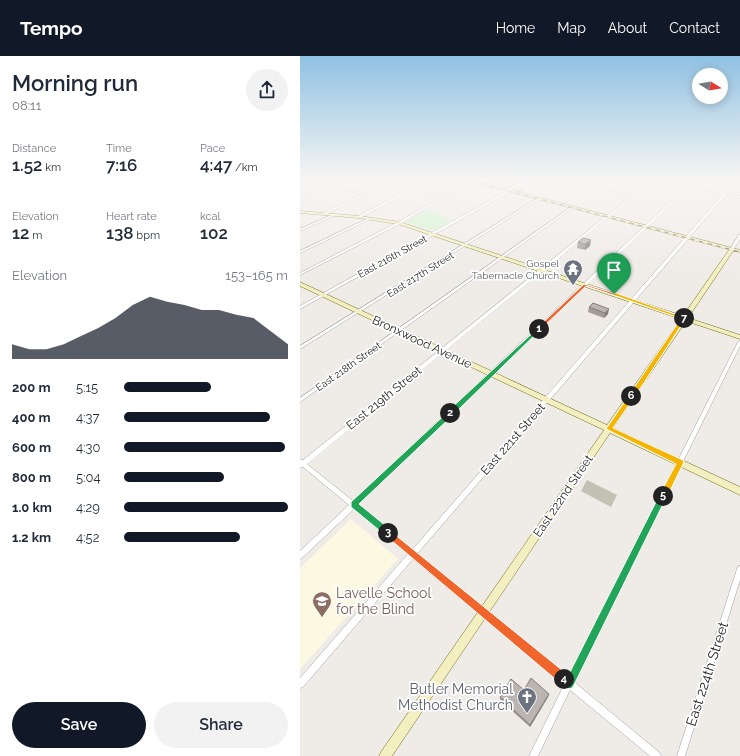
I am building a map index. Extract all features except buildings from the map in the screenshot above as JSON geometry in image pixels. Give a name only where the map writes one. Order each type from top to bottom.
[{"type":"street","points":[[300,212],[359,217],[399,223],[740,337]]},
{"type":"street","points":[[324,214],[329,212]]},
{"type":"street","points":[[359,217],[369,212]]},
{"type":"street","points":[[300,274],[419,212]]},
{"type":"street","name":"East 216th Street","points":[[300,308],[472,212]]},
{"type":"street","name":"East 217th Street","points":[[300,348],[519,212]]},
{"type":"street","name":"East 218th Street","points":[[300,400],[567,212]]},
{"type":"street","points":[[587,212],[740,251]]},
{"type":"street","name":"East 219th Street","points":[[301,463],[614,212]]},
{"type":"street","points":[[300,556],[662,212]]},
{"type":"street","name":"East 221st Street","points":[[300,684],[710,212]]},
{"type":"street","points":[[300,230],[335,215]]},
{"type":"street","points":[[300,252],[370,219]]},
{"type":"street","name":"East 222nd Street","points":[[386,756],[740,236]]},
{"type":"street","name":"Bronxwood Avenue","points":[[300,284],[740,490]]},
{"type":"street","points":[[533,756],[740,342]]},
{"type":"street","points":[[301,463],[354,504],[657,756]]},
{"type":"street","name":"East 224th Street","points":[[681,756],[740,569]]},
{"type":"shaded area","points":[[587,480],[617,495],[611,507],[581,491]]},
{"type":"shaded area","name":"Lavelle School for the Blind","points":[[351,519],[398,559],[300,669],[300,568]]},
{"type":"green space","points":[[423,212],[437,212],[444,214],[439,216],[452,220],[433,230],[406,222]]},
{"type":"railway","points":[[588,212],[740,252]]},
{"type":"place","name":"Gospel Tabernacle Church","points":[[573,286]]},
{"type":"place","name":"Lavelle School for the Blind","points":[[322,618]]},
{"type":"place","name":"Butler Memorial Methodist Church","points":[[527,714]]},
{"type":"route","points":[[585,285],[614,294],[685,318],[609,429],[680,462],[570,684],[354,504],[585,285]]}]
